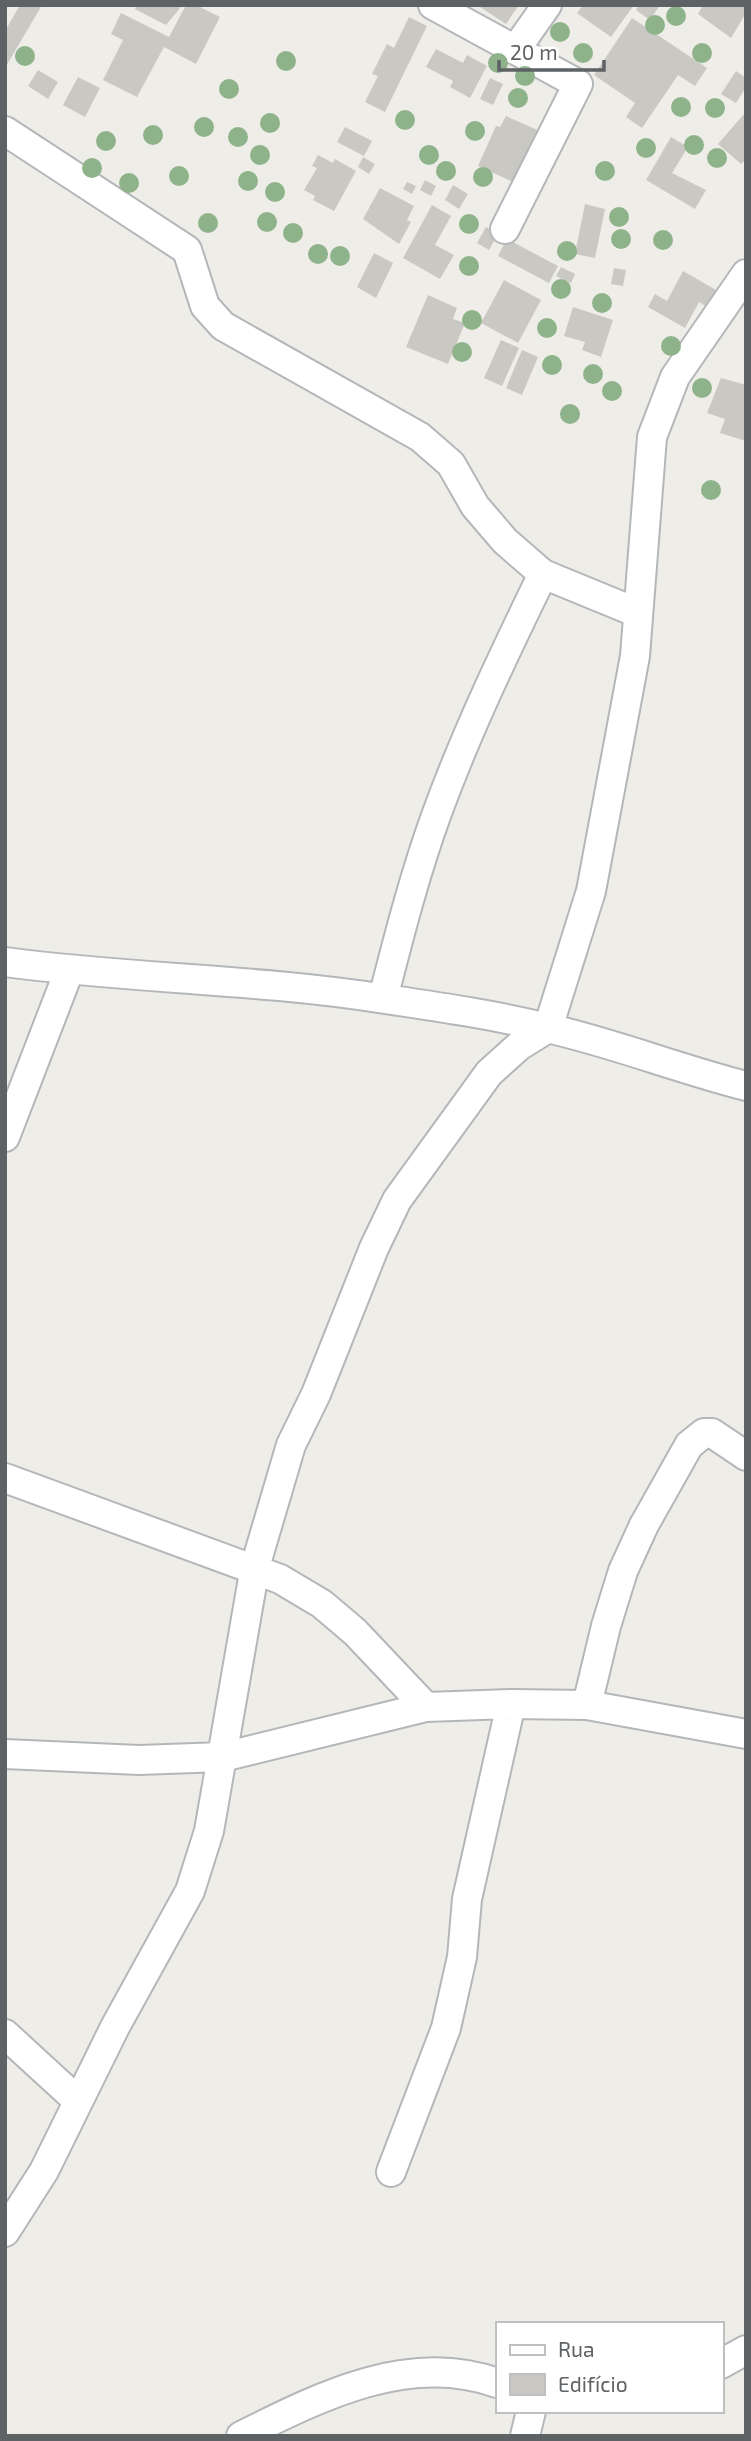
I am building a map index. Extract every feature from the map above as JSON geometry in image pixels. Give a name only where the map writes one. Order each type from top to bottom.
[{"type":"street","points":[[433,5],[578,84],[505,229]]},
{"type":"street","points":[[516,49],[547,5]]},
{"type":"street","points":[[5,131],[187,250],[205,306],[223,326],[420,437],[451,464],[475,506],[505,541],[543,573],[638,613]]},
{"type":"street","points":[[5,2232],[44,2171],[78,2101],[190,1891],[209,1831],[255,1567],[291,1445],[316,1394],[373,1248],[397,1200],[489,1073],[519,1046],[548,1028],[592,891],[635,656],[652,438],[675,377],[746,274]]},
{"type":"street","points":[[383,998],[404,915],[436,815],[465,739],[543,573]]},
{"type":"street","points":[[5,962],[69,971],[237,981],[383,998],[548,1028],[681,1070],[746,1086]]},
{"type":"street","points":[[5,1138],[69,971]]},
{"type":"street","points":[[587,1705],[606,1626],[623,1571],[689,1444],[704,1433],[712,1433],[746,1456]]},
{"type":"street","points":[[5,1478],[255,1567],[322,1604],[355,1632],[426,1707]]},
{"type":"street","points":[[391,2172],[446,2028],[461,1957],[467,1899],[510,1704]]},
{"type":"street","points":[[5,1754],[139,1760],[223,1757],[426,1707],[510,1704],[587,1705],[746,1734]]},
{"type":"street","points":[[5,2034],[78,2101]]},
{"type":"street","points":[[723,2363],[746,2350]]},
{"type":"street","points":[[241,2436],[374,2379],[418,2371],[480,2377],[496,2383]]},
{"type":"street","points":[[525,2436],[531,2413]]},
{"type":"building","points":[[20,5],[42,5],[5,68],[5,31]]},
{"type":"building","points":[[137,5],[181,7],[166,25],[135,9]]},
{"type":"building","points":[[186,5],[196,5],[220,17],[196,64],[164,47],[137,97],[103,80],[123,40],[111,34],[121,13],[169,37]]},
{"type":"building","points":[[477,5],[519,5],[506,24]]},
{"type":"building","points":[[583,5],[634,5],[611,37],[577,13]]},
{"type":"building","points":[[639,5],[660,5],[650,20],[636,10]]},
{"type":"building","points":[[703,5],[746,5],[746,13],[731,38],[698,14]]},
{"type":"building","points":[[409,17],[427,26],[385,112],[365,102],[378,76],[372,74],[387,44],[394,48]]},
{"type":"building","points":[[632,18],[707,68],[695,86],[678,75],[642,128],[626,117],[635,103],[594,75]]},
{"type":"building","points":[[436,49],[463,63],[467,55],[487,66],[470,98],[450,87],[453,81],[426,67]]},
{"type":"building","points":[[38,70],[58,82],[48,99],[28,86]]},
{"type":"building","points":[[736,71],[746,78],[746,87],[736,103],[721,94]]},
{"type":"building","points":[[78,77],[100,88],[85,117],[63,105]]},
{"type":"building","points":[[490,78],[503,84],[493,105],[480,99]]},
{"type":"building","points":[[744,114],[746,159],[741,164],[718,144]]},
{"type":"building","points":[[506,116],[542,132],[518,184],[478,166],[496,126],[500,127]]},
{"type":"building","points":[[345,127],[372,141],[364,156],[337,142]]},
{"type":"building","points":[[671,137],[688,147],[672,173],[706,190],[695,209],[646,180]]},
{"type":"building","points":[[318,155],[333,163],[335,159],[356,171],[334,211],[313,200],[315,196],[304,190],[317,168],[312,166]]},
{"type":"building","points":[[363,157],[375,164],[369,174],[358,167]]},
{"type":"building","points":[[425,180],[436,186],[431,196],[420,190]]},
{"type":"building","points":[[407,182],[416,186],[412,194],[403,189]]},
{"type":"building","points":[[453,185],[468,194],[459,209],[445,200]]},
{"type":"building","points":[[380,188],[414,206],[407,220],[411,222],[399,244],[363,219]]},
{"type":"building","points":[[585,204],[605,209],[595,258],[575,254]]},
{"type":"building","points":[[432,205],[451,216],[435,245],[454,255],[440,279],[403,258]]},
{"type":"building","points":[[486,227],[498,234],[489,250],[477,243]]},
{"type":"building","points":[[507,239],[558,266],[549,283],[498,256]]},
{"type":"building","points":[[374,253],[393,263],[376,298],[357,287]]},
{"type":"building","points":[[561,267],[575,274],[571,283],[556,276]]},
{"type":"building","points":[[614,268],[626,270],[623,286],[611,284]]},
{"type":"building","points":[[683,271],[716,290],[707,307],[699,302],[685,328],[648,307],[655,294],[667,301]]},
{"type":"building","points":[[504,280],[541,300],[518,343],[481,323]]},
{"type":"building","points":[[428,295],[457,308],[453,319],[465,323],[448,364],[406,347]]},
{"type":"building","points":[[573,307],[613,320],[601,357],[582,350],[585,342],[564,336]]},
{"type":"building","points":[[501,340],[519,348],[502,386],[484,378]]},
{"type":"building","points":[[522,350],[538,357],[522,395],[506,388]]},
{"type":"building","points":[[721,378],[746,385],[746,441],[720,433],[725,419],[707,413]]}]
